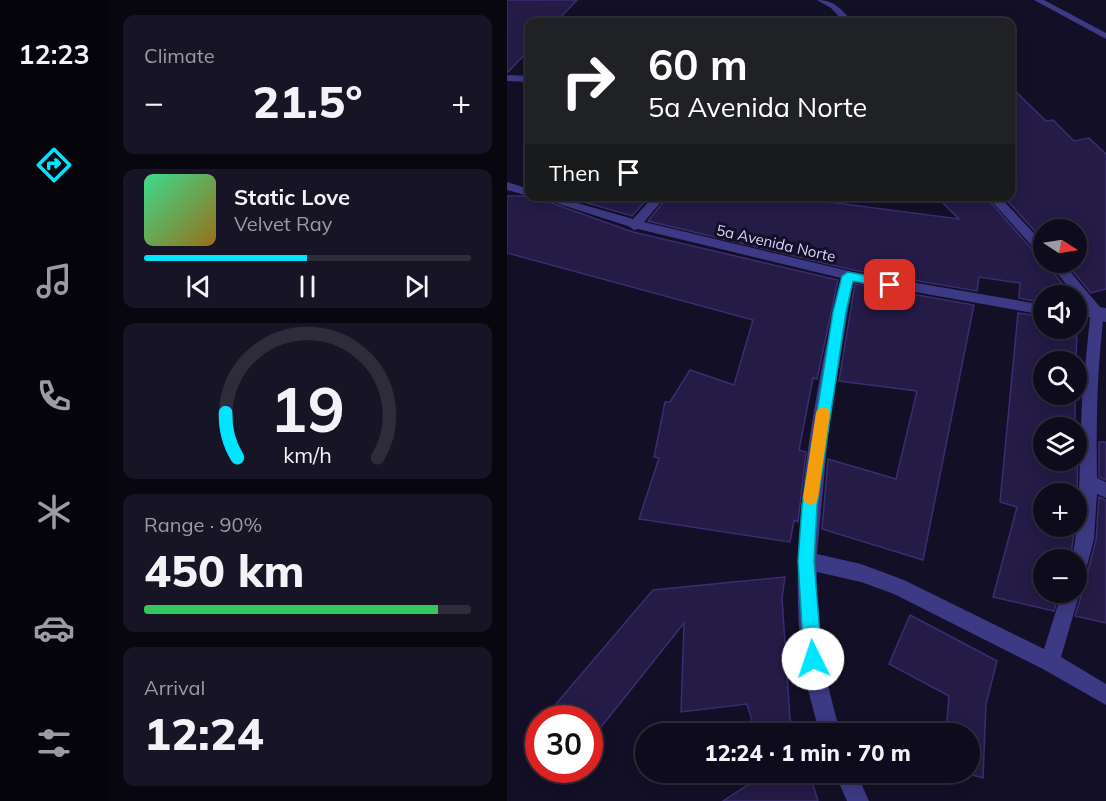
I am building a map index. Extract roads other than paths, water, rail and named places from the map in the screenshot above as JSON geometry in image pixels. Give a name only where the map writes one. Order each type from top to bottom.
[{"type":"street","points":[[821,0],[834,6],[844,18]]},
{"type":"street","points":[[1038,0],[1065,12],[1106,36]]},
{"type":"street","points":[[507,78],[525,79]]},
{"type":"street","points":[[507,186],[525,193]]},
{"type":"street","name":"5a Avenida Norte","points":[[555,201],[634,225],[760,257],[954,297],[1033,308]]},
{"type":"street","points":[[634,225],[656,201]]},
{"type":"street","points":[[997,201],[1033,240]]},
{"type":"street","points":[[1064,273],[1103,314]]},
{"type":"street","points":[[827,723],[813,659],[806,561],[816,460],[835,335],[848,276]]},
{"type":"street","points":[[1087,313],[1103,314]]},
{"type":"street","points":[[1082,549],[1087,524],[1091,361],[1103,314]]},
{"type":"street","points":[[1088,482],[1106,490]]},
{"type":"street","points":[[806,561],[861,573],[898,586],[1050,662],[1106,695]]},
{"type":"street","points":[[1050,662],[1068,603]]},
{"type":"street","points":[[850,783],[858,801]]}]
